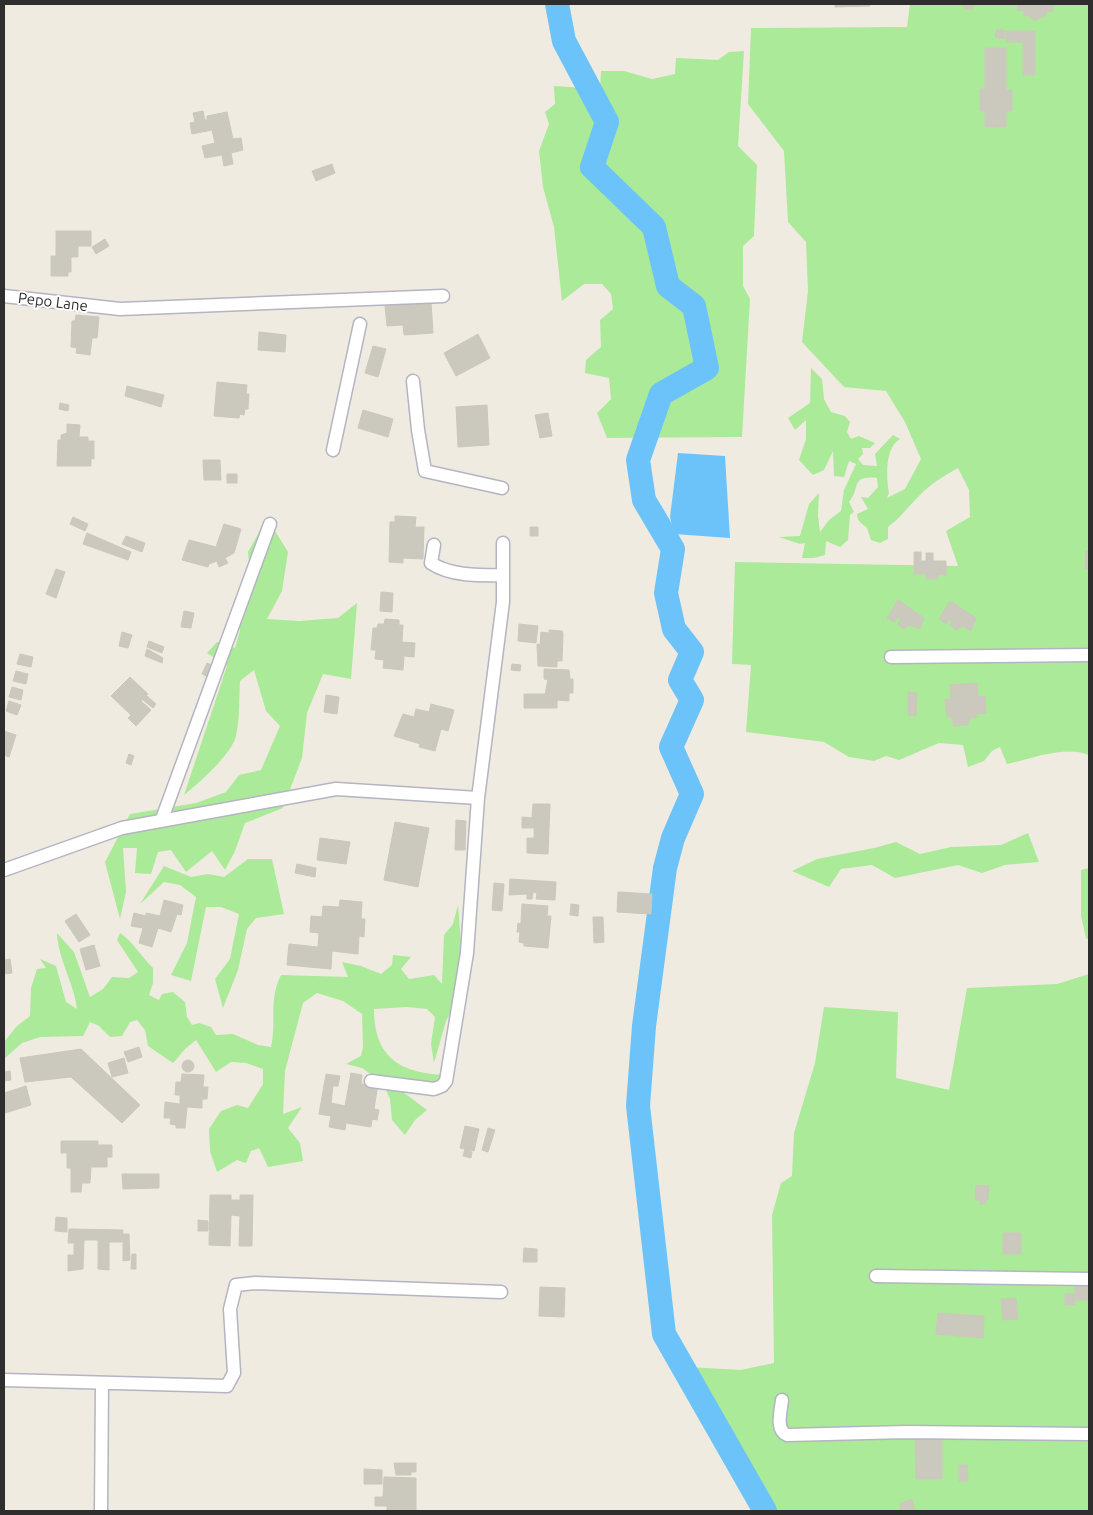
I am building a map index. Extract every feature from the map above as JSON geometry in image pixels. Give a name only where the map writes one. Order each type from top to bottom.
[{"type":"street","name":"Pepo Lane","points":[[4,296],[103,308],[442,296]]},
{"type":"street","points":[[333,450],[360,324]]},
{"type":"street","points":[[413,381],[418,430],[425,471],[502,488]]},
{"type":"street","points":[[162,819],[270,524]]},
{"type":"street","points":[[371,1081],[434,1089],[442,1086],[446,1081],[467,953],[478,798],[503,602],[503,544]]},
{"type":"street","points":[[434,545],[431,563],[440,570],[484,576],[503,575]]},
{"type":"street","points":[[890,657],[1089,655]]},
{"type":"street","points":[[4,870],[122,828],[162,819],[336,789],[478,798]]},
{"type":"street","points":[[876,1276],[1089,1279]]},
{"type":"street","points":[[4,1380],[227,1386],[234,1374],[230,1309],[236,1285],[255,1283],[501,1292]]},
{"type":"street","points":[[101,1511],[102,1384]]},
{"type":"street","points":[[782,1400],[780,1428],[787,1435],[907,1432],[1089,1434]]},
{"type":"green space","points":[[910,4],[1089,4],[1089,755],[1080,752],[1059,752],[1007,764],[1000,747],[992,751],[984,761],[968,767],[963,745],[939,743],[899,760],[886,756],[874,761],[849,757],[824,742],[746,732],[751,665],[732,664],[735,562],[958,566],[946,531],[970,517],[969,490],[958,468],[923,492],[888,527],[888,539],[880,543],[871,540],[867,528],[857,517],[857,514],[868,509],[861,497],[868,498],[878,487],[877,478],[863,479],[857,484],[853,497],[849,502],[854,512],[850,515],[848,540],[840,547],[826,541],[825,555],[814,558],[802,558],[805,543],[800,544],[779,537],[800,536],[809,504],[819,493],[818,516],[820,532],[829,520],[841,511],[844,490],[856,464],[849,461],[844,477],[834,476],[833,451],[824,470],[813,475],[799,460],[806,439],[806,420],[795,430],[788,418],[810,403],[811,368],[822,379],[824,399],[831,412],[845,416],[850,422],[847,432],[851,439],[859,436],[875,443],[870,448],[862,448],[863,454],[858,459],[863,465],[877,466],[875,454],[893,435],[900,439],[895,443],[889,455],[887,479],[889,493],[887,498],[905,489],[921,459],[905,422],[886,391],[844,387],[802,342],[808,291],[806,242],[788,222],[784,151],[748,104],[751,28],[907,27]]},
{"type":"green space","points":[[744,51],[738,146],[757,165],[754,236],[743,246],[743,286],[750,299],[742,437],[607,438],[597,413],[611,399],[609,378],[585,373],[586,360],[601,347],[600,320],[613,309],[611,294],[602,284],[584,284],[562,301],[554,227],[543,187],[539,151],[549,124],[545,112],[555,104],[554,86],[600,89],[601,71],[624,71],[652,79],[675,74],[676,58],[718,60],[729,52]]},
{"type":"green space","points":[[267,518],[288,552],[282,591],[267,619],[299,621],[338,618],[357,603],[351,679],[323,674],[307,713],[302,758],[283,808],[245,823],[235,851],[225,870],[212,851],[186,872],[171,850],[158,852],[151,874],[135,873],[137,848],[123,848],[126,892],[120,919],[105,862],[130,814],[196,803],[226,792],[239,775],[261,770],[280,726],[266,711],[254,670],[240,681],[236,736],[228,752],[214,768],[184,795],[227,666],[207,653],[217,642],[235,648],[240,630],[231,613],[247,600],[243,577],[249,562],[248,552]]},
{"type":"green space","points":[[1028,833],[1039,862],[1005,865],[982,873],[958,865],[895,878],[872,865],[841,869],[829,887],[792,871],[817,859],[896,842],[920,854],[951,847],[1001,845]]},
{"type":"green space","points":[[248,859],[272,859],[284,914],[256,918],[247,929],[238,970],[223,1008],[215,979],[230,959],[239,914],[221,907],[206,907],[191,981],[171,975],[187,943],[196,897],[180,885],[164,882],[140,904],[164,866],[191,877],[208,874],[224,877]]},
{"type":"green space","points":[[1089,868],[1089,940],[1086,938],[1081,916],[1081,870]]},
{"type":"green space","points":[[458,905],[461,943],[455,1005],[446,1021],[434,1063],[431,1044],[435,1017],[427,1009],[407,1007],[374,1009],[375,1026],[379,1039],[384,1050],[392,1059],[414,1071],[445,1075],[428,1089],[391,1083],[427,1110],[415,1120],[405,1135],[392,1120],[390,1099],[383,1083],[362,1068],[346,1064],[361,1056],[363,1047],[362,1014],[343,1001],[317,993],[303,1003],[285,1071],[283,1114],[302,1107],[288,1128],[300,1143],[303,1161],[268,1167],[259,1148],[251,1151],[246,1163],[237,1160],[217,1172],[210,1151],[209,1129],[221,1111],[237,1105],[248,1108],[263,1084],[263,1069],[246,1063],[231,1062],[216,1072],[196,1040],[173,1063],[148,1046],[145,1030],[137,1020],[130,1022],[122,1036],[110,1037],[99,1026],[90,1022],[83,1036],[40,1037],[22,1043],[4,1059],[4,1042],[17,1026],[30,1016],[31,988],[37,969],[46,968],[40,959],[56,966],[66,1002],[77,1009],[73,990],[60,952],[57,933],[74,952],[90,997],[103,989],[112,977],[129,978],[138,972],[117,940],[120,933],[153,968],[153,983],[149,995],[159,1000],[162,994],[173,992],[185,1002],[187,1017],[192,1025],[199,1023],[211,1027],[216,1035],[233,1034],[258,1045],[271,1047],[275,993],[281,975],[348,977],[342,962],[361,966],[381,974],[392,965],[393,955],[411,957],[401,969],[409,979],[434,975],[442,984],[444,935],[453,924]]},
{"type":"green space","points":[[1089,974],[1089,1511],[768,1511],[689,1367],[741,1370],[774,1363],[772,1215],[781,1183],[792,1176],[794,1133],[815,1063],[824,1007],[898,1012],[896,1078],[949,1090],[967,988],[1057,984]]},
{"type":"water","points":[[678,453],[725,456],[730,538],[674,534],[670,517]]},
{"type":"building","points":[[835,4],[870,4],[870,6],[835,7]]},
{"type":"building","points":[[964,4],[973,4],[973,9],[964,9]]},
{"type":"building","points":[[1018,4],[1053,4],[1053,12],[1046,11],[1045,17],[1035,21],[1029,16],[1024,16],[1024,11],[1017,10]]},
{"type":"building","points":[[997,29],[1005,31],[1004,39],[995,37]]},
{"type":"building","points":[[1006,31],[1035,31],[1035,75],[1023,75],[1023,42],[1006,42]]},
{"type":"building","points":[[985,48],[1006,48],[1006,90],[1012,90],[1012,111],[1006,111],[1006,127],[985,127],[985,111],[980,111],[980,89],[985,89]]},
{"type":"building","points":[[203,111],[205,120],[207,120],[207,116],[227,112],[233,139],[241,138],[243,150],[231,153],[233,164],[224,166],[222,155],[205,158],[202,146],[215,143],[212,130],[192,134],[190,123],[195,122],[193,113]]},
{"type":"building","points":[[332,164],[335,173],[316,181],[312,171]]},
{"type":"building","points":[[56,231],[91,231],[91,246],[78,246],[78,257],[71,257],[71,272],[68,272],[68,276],[51,276],[51,256],[56,256]]},
{"type":"building","points":[[105,239],[109,246],[96,254],[92,247]]},
{"type":"building","points":[[431,302],[433,333],[404,335],[403,325],[387,326],[385,306]]},
{"type":"building","points":[[76,315],[99,317],[97,338],[92,338],[90,355],[76,353],[77,348],[71,347],[72,321],[75,321]]},
{"type":"building","points":[[259,332],[286,335],[285,352],[258,350]]},
{"type":"building","points":[[478,334],[490,358],[456,376],[444,353]]},
{"type":"building","points":[[373,346],[386,349],[378,377],[365,373]]},
{"type":"building","points":[[217,382],[247,385],[246,394],[249,394],[248,409],[245,409],[244,415],[240,414],[239,418],[214,416]]},
{"type":"building","points":[[127,386],[164,395],[161,407],[125,396]]},
{"type":"building","points":[[60,403],[69,405],[68,411],[59,409]]},
{"type":"building","points":[[487,405],[489,445],[458,447],[456,407]]},
{"type":"building","points":[[363,410],[393,419],[388,437],[358,428]]},
{"type":"building","points":[[548,413],[552,436],[540,438],[535,415]]},
{"type":"building","points":[[67,424],[80,425],[79,437],[88,437],[88,441],[94,441],[94,459],[91,458],[91,466],[57,466],[58,440],[61,440],[61,435],[67,433]]},
{"type":"building","points":[[203,460],[220,460],[221,480],[204,480]]},
{"type":"building","points":[[227,474],[237,474],[237,483],[227,483]]},
{"type":"building","points":[[395,516],[416,517],[415,527],[424,527],[423,559],[403,558],[403,563],[389,562],[390,522],[395,522]]},
{"type":"building","points":[[73,517],[88,524],[85,531],[70,524]]},
{"type":"building","points":[[224,524],[241,529],[234,553],[225,558],[228,563],[219,567],[217,561],[209,564],[208,567],[182,560],[189,540],[216,547]]},
{"type":"building","points":[[530,527],[538,527],[538,536],[530,536]]},
{"type":"building","points":[[87,533],[131,552],[128,560],[83,544]]},
{"type":"building","points":[[126,536],[145,543],[142,552],[122,544]]},
{"type":"building","points":[[1086,551],[1089,551],[1089,569],[1085,569]]},
{"type":"building","points":[[914,552],[921,552],[921,561],[926,561],[926,553],[933,553],[933,561],[946,561],[946,575],[938,574],[938,579],[926,579],[926,574],[914,574]]},
{"type":"building","points":[[56,569],[65,572],[56,598],[46,594]]},
{"type":"building","points":[[381,592],[393,593],[392,612],[380,611]]},
{"type":"building","points":[[898,600],[924,618],[920,629],[910,625],[904,629],[897,624],[901,619],[898,617],[894,622],[887,618]]},
{"type":"building","points":[[950,601],[976,618],[971,631],[962,626],[957,630],[950,626],[952,621],[949,619],[946,624],[939,619]]},
{"type":"building","points":[[184,611],[194,613],[191,628],[181,627]]},
{"type":"building","points":[[385,619],[399,620],[399,625],[403,625],[402,642],[415,643],[414,657],[404,656],[403,670],[383,668],[384,660],[375,659],[376,650],[371,650],[373,628],[377,628],[378,624],[384,624]]},
{"type":"building","points":[[519,624],[538,626],[536,643],[518,641]]},
{"type":"building","points":[[549,630],[562,631],[563,634],[562,661],[557,661],[557,667],[538,666],[537,644],[540,645],[541,632],[549,633]]},
{"type":"building","points":[[122,632],[132,635],[128,648],[119,646]]},
{"type":"building","points":[[149,641],[164,647],[162,653],[147,647]]},
{"type":"building","points":[[147,649],[163,658],[162,663],[145,656]]},
{"type":"building","points":[[20,654],[33,657],[31,667],[17,664]]},
{"type":"building","points":[[207,663],[213,666],[208,677],[202,674]]},
{"type":"building","points":[[512,664],[521,665],[520,671],[511,670]]},
{"type":"building","points":[[544,669],[569,670],[570,679],[573,679],[573,693],[569,693],[569,701],[557,700],[557,708],[524,708],[524,694],[545,694],[548,680],[544,679]]},
{"type":"building","points":[[16,671],[28,674],[26,684],[13,681]]},
{"type":"building","points":[[130,677],[148,694],[141,701],[151,710],[136,726],[128,718],[131,715],[111,696]]},
{"type":"building","points":[[977,683],[978,697],[985,696],[986,713],[976,714],[976,718],[970,718],[968,725],[953,726],[953,717],[947,717],[945,699],[951,699],[950,685]]},
{"type":"building","points":[[12,687],[23,690],[21,700],[9,697]]},
{"type":"building","points":[[908,692],[917,693],[916,716],[908,715]]},
{"type":"building","points":[[326,695],[339,697],[337,714],[324,712]]},
{"type":"building","points":[[147,696],[156,704],[153,708],[143,700]]},
{"type":"building","points":[[9,701],[21,705],[17,715],[6,711]]},
{"type":"building","points":[[431,704],[454,710],[448,731],[441,729],[435,751],[419,747],[420,744],[394,736],[403,714],[414,717],[416,709],[429,712]]},
{"type":"building","points":[[4,731],[16,735],[9,757],[4,755]]},
{"type":"building","points":[[129,754],[134,756],[131,765],[126,763]]},
{"type":"building","points":[[533,804],[550,804],[548,854],[527,853],[527,838],[534,838],[534,828],[522,828],[522,817],[532,818]]},
{"type":"building","points":[[456,820],[466,821],[465,850],[455,850]]},
{"type":"building","points":[[395,822],[429,828],[418,887],[384,880]]},
{"type":"building","points":[[320,838],[350,842],[346,864],[317,860]]},
{"type":"building","points":[[297,864],[316,868],[315,877],[295,873]]},
{"type":"building","points":[[510,879],[556,882],[555,900],[536,899],[537,893],[533,892],[532,899],[527,899],[527,894],[509,895]]},
{"type":"building","points":[[494,883],[504,884],[502,911],[492,910]]},
{"type":"building","points":[[618,892],[652,894],[651,914],[617,912]]},
{"type":"building","points":[[164,900],[183,905],[181,915],[177,914],[171,932],[158,928],[152,947],[139,943],[143,928],[131,926],[134,913],[146,916],[146,913],[160,916]]},
{"type":"building","points":[[340,900],[362,902],[361,919],[365,919],[364,937],[359,936],[358,954],[332,951],[331,969],[287,965],[289,944],[318,947],[319,933],[310,932],[311,916],[322,917],[323,906],[339,907]]},
{"type":"building","points":[[522,904],[548,906],[547,916],[551,916],[548,948],[524,946],[524,943],[519,942],[520,932],[517,932],[518,923],[521,924]]},
{"type":"building","points":[[571,904],[579,905],[578,916],[570,915]]},
{"type":"building","points":[[76,914],[90,935],[79,942],[65,921]]},
{"type":"building","points":[[593,917],[603,917],[604,942],[594,943]]},
{"type":"building","points":[[94,945],[100,966],[86,970],[80,949]]},
{"type":"building","points":[[10,959],[12,973],[4,974],[4,960]]},
{"type":"building","points":[[139,1047],[142,1057],[128,1062],[124,1052]]},
{"type":"building","points":[[81,1049],[140,1105],[122,1123],[71,1077],[25,1082],[20,1058]]},
{"type":"building","points":[[124,1058],[128,1073],[112,1077],[108,1063]]},
{"type":"building","points":[[190,1060],[193,1061],[193,1071],[186,1072],[183,1071],[182,1064],[183,1061]]},
{"type":"building","points":[[10,1071],[11,1080],[4,1081],[4,1072]]},
{"type":"building","points":[[351,1073],[362,1075],[361,1084],[378,1084],[374,1109],[379,1110],[377,1120],[372,1119],[371,1127],[346,1123],[345,1130],[329,1127],[331,1116],[319,1114],[326,1074],[340,1076],[338,1086],[333,1086],[331,1103],[345,1106]]},
{"type":"building","points":[[182,1074],[204,1075],[203,1087],[208,1087],[207,1099],[202,1099],[202,1108],[187,1107],[185,1128],[176,1128],[176,1125],[170,1124],[171,1118],[164,1118],[165,1102],[180,1104],[180,1095],[175,1095],[176,1082],[181,1082]]},
{"type":"building","points":[[26,1086],[31,1105],[5,1113],[4,1093]]},
{"type":"building","points":[[465,1126],[479,1129],[474,1151],[460,1148]]},
{"type":"building","points":[[488,1128],[495,1130],[488,1152],[482,1150]]},
{"type":"building","points":[[61,1141],[98,1141],[98,1145],[112,1145],[112,1157],[107,1157],[107,1167],[91,1167],[90,1183],[82,1183],[81,1192],[71,1192],[71,1168],[67,1168],[67,1153],[61,1153]]},
{"type":"building","points":[[465,1149],[472,1152],[471,1158],[463,1156]]},
{"type":"building","points":[[122,1174],[159,1174],[159,1188],[123,1189]]},
{"type":"building","points":[[976,1185],[989,1186],[988,1200],[986,1200],[985,1204],[980,1204],[980,1200],[975,1200]]},
{"type":"building","points":[[210,1195],[231,1195],[231,1200],[240,1200],[240,1195],[253,1195],[252,1246],[239,1246],[240,1216],[231,1215],[230,1246],[209,1245]]},
{"type":"building","points":[[56,1217],[67,1218],[67,1232],[55,1231]]},
{"type":"building","points":[[198,1220],[208,1221],[208,1231],[198,1231]]},
{"type":"building","points":[[69,1229],[123,1230],[122,1242],[109,1242],[109,1270],[98,1269],[98,1240],[84,1240],[83,1269],[68,1271],[68,1255],[74,1255],[74,1243],[68,1243]]},
{"type":"building","points":[[1003,1233],[1021,1233],[1021,1254],[1003,1254]]},
{"type":"building","points":[[123,1234],[129,1234],[130,1260],[123,1261]]},
{"type":"building","points":[[524,1248],[537,1249],[537,1262],[523,1262]]},
{"type":"building","points":[[132,1254],[136,1254],[136,1269],[131,1269]]},
{"type":"building","points":[[1089,1281],[1089,1300],[1075,1300],[1075,1305],[1065,1305],[1065,1294],[1075,1294],[1075,1284]]},
{"type":"building","points":[[540,1287],[565,1288],[564,1317],[539,1316]]},
{"type":"building","points":[[1016,1298],[1018,1319],[1003,1320],[1001,1299]]},
{"type":"building","points":[[938,1313],[984,1316],[983,1338],[936,1334]]},
{"type":"building","points":[[915,1435],[926,1436],[926,1440],[942,1440],[942,1479],[916,1479]]},
{"type":"building","points":[[394,1463],[416,1463],[416,1472],[411,1472],[411,1475],[396,1475]]},
{"type":"building","points":[[959,1465],[967,1465],[968,1481],[959,1481]]},
{"type":"building","points":[[364,1469],[382,1470],[382,1484],[364,1484]]},
{"type":"building","points":[[384,1477],[416,1478],[416,1510],[387,1511],[387,1506],[375,1506],[375,1497],[383,1497]]},
{"type":"building","points":[[912,1499],[915,1511],[901,1511],[900,1504]]},
{"type":"waterway","points":[[557,4],[564,41],[607,122],[592,167],[654,227],[668,286],[694,306],[707,368],[661,394],[638,460],[644,500],[673,549],[666,593],[674,629],[692,652],[680,680],[692,700],[671,747],[692,794],[673,838],[665,868],[644,1026],[638,1106],[664,1334],[765,1511]]}]
